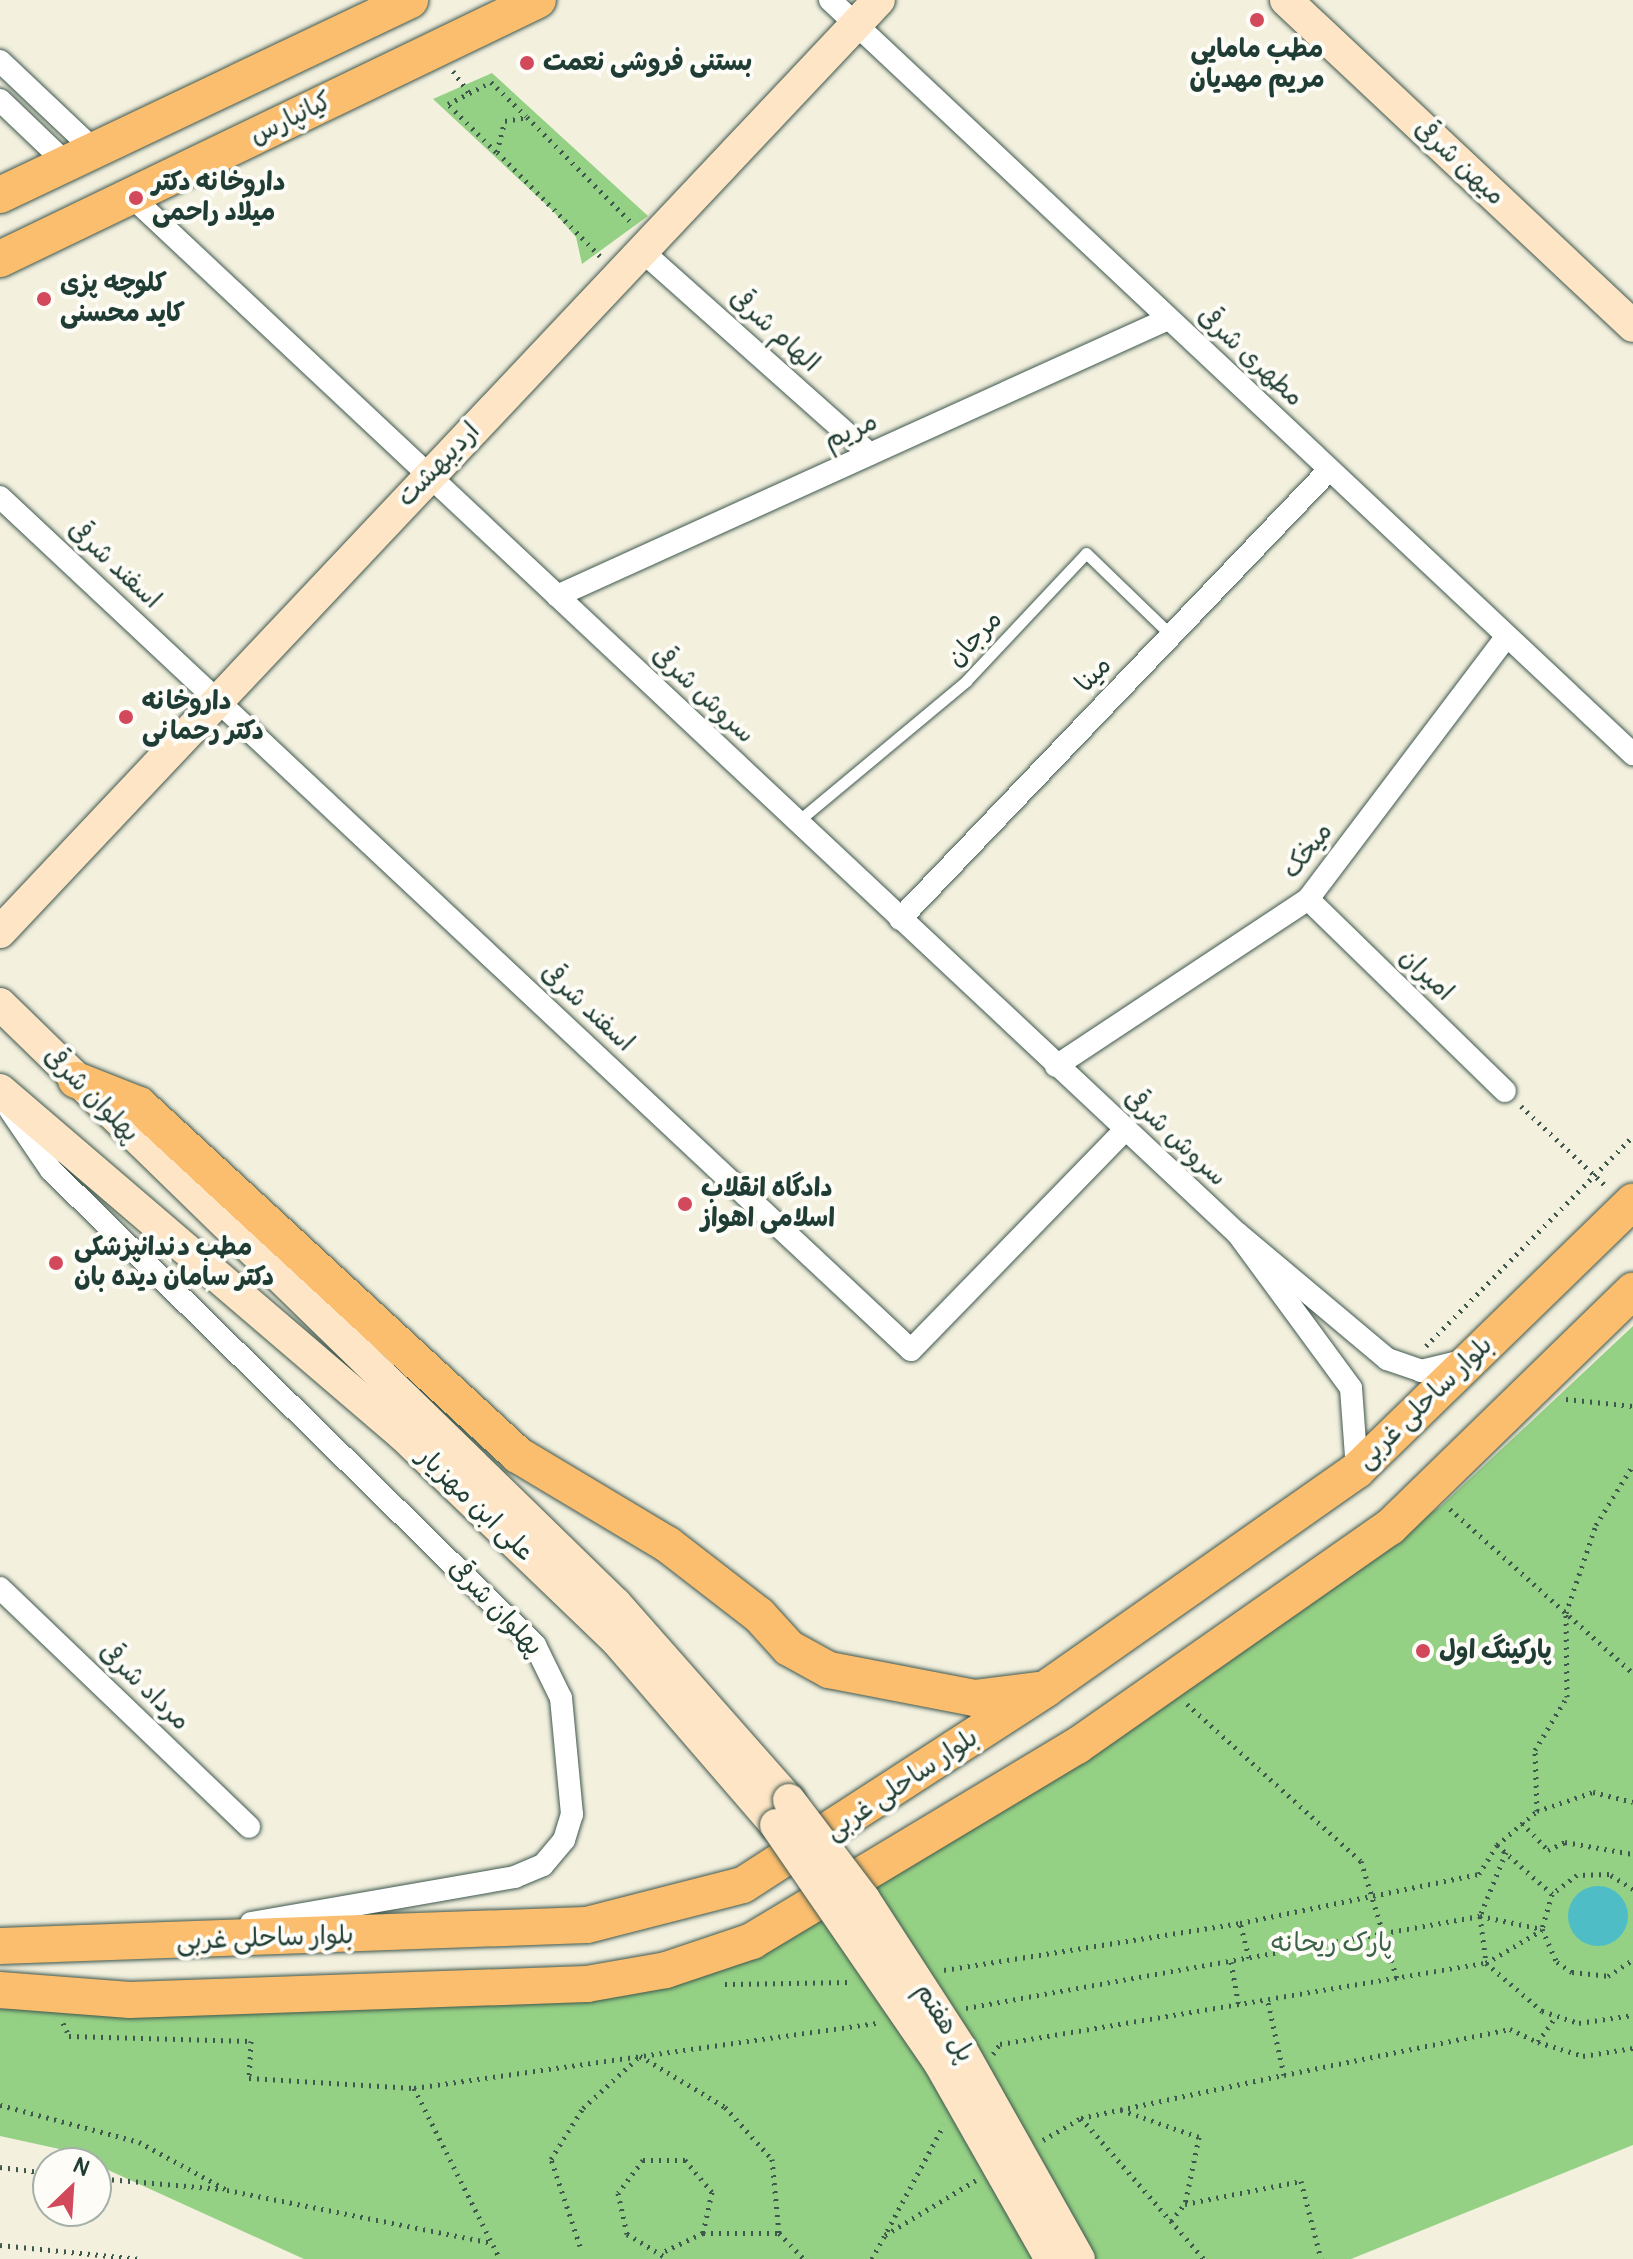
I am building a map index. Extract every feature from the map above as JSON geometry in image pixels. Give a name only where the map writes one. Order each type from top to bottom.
[{"type":"main road","name":"کیانپارس","points":[[0,259],[538,0]]},
{"type":"main road","name":"اردیبهشت","points":[[0,932],[879,0]]},
{"type":"main road","name":"میهن شرقی","points":[[1286,0],[1633,326]]},
{"type":"main road","points":[[0,195],[393,3]]},
{"type":"main road","name":"پهلوان شرقی","points":[[0,1004],[616,1604],[783,1813]]},
{"type":"main road","points":[[76,1080],[139,1105],[518,1455],[667,1544],[759,1615],[789,1648],[829,1670],[974,1698],[1047,1688]]},
{"type":"main road","name":"پهلوان شرقی","points":[[0,1093],[147,1211]]},
{"type":"main road","name":"بلوار ساحلی غربی","points":[[0,1946],[129,1944],[587,1925],[659,1913],[743,1885],[1047,1688],[1357,1470],[1631,1205]]},
{"type":"main road","name":"علی ابن مهزیار","points":[[147,1211],[404,1436],[617,1641],[783,1813]]},
{"type":"main road","points":[[0,1990],[130,2000],[587,1984],[666,1970],[752,1941],[844,1891],[1166,1684],[1390,1527],[1633,1291]]},
{"type":"main road","name":"پل هفتم","points":[[783,1813],[939,2062],[1051,2259]]},
{"type":"main road","name":"پل هفتم","points":[[783,1813],[961,2049],[1079,2259]]},
{"type":"street","name":"مطهری شرقی","points":[[830,0],[1633,754]]},
{"type":"street","points":[[0,61],[79,156]]},
{"type":"street","points":[[0,100],[79,156]]},
{"type":"street","name":"سروش شرقی","points":[[131,196],[1237,1233]]},
{"type":"street","name":"الهام شرقی","points":[[642,251],[870,454]]},
{"type":"street","name":"مریم","points":[[557,596],[1168,319]]},
{"type":"street","name":"مینا","points":[[900,919],[1329,470]]},
{"type":"street","name":"اسفند شرقی","points":[[0,497],[911,1350],[1125,1130]]},
{"type":"street","name":"میخک","points":[[1056,1066],[1308,899],[1506,637]]},
{"type":"street","name":"امیران","points":[[1308,899],[1505,1091]]},
{"type":"street","name":"پهلوان شرقی","points":[[0,1093],[51,1170],[535,1645],[561,1698],[572,1814],[564,1840],[543,1865],[515,1877],[129,1944]]},
{"type":"street","points":[[1237,1233],[1339,1322],[1404,1365],[1421,1371],[1471,1359]]},
{"type":"street","points":[[1237,1233],[1351,1388],[1357,1470]]},
{"type":"street","name":"مرداد شرقی","points":[[0,1588],[249,1827]]},
{"type":"lane","name":"مرجان","points":[[797,822],[966,681],[1086,553],[1171,635]]},
{"type":"path","points":[[618,277],[448,104],[491,82],[631,219],[642,251]]},
{"type":"path","points":[[497,152],[505,121],[527,117]]},
{"type":"path","points":[[1505,1091],[1593,1174],[1631,1205]]},
{"type":"path","points":[[1404,1365],[1633,1136]]},
{"type":"path","points":[[1525,1395],[1633,1406]]},
{"type":"path","points":[[1537,1811],[1535,1750],[1567,1697],[1566,1613],[1596,1525],[1633,1465]]},
{"type":"path","points":[[1429,1489],[1633,1673]]},
{"type":"path","points":[[1166,1684],[1361,1861],[1375,1895],[1397,1979]]},
{"type":"path","points":[[1249,1958],[1240,1923],[1479,1874],[1497,1845],[1537,1811],[1593,1792],[1633,1802]]},
{"type":"path","points":[[1522,1823],[1548,1850],[1565,1842],[1633,1854]]},
{"type":"path","points":[[1497,1845],[1552,1894]]},
{"type":"path","points":[[1506,1852],[1480,1916],[1486,1963],[1513,1993],[1556,2016],[1579,2023],[1633,2015]]},
{"type":"path","points":[[1633,1889],[1593,1872],[1552,1894],[1542,1929],[1557,1962],[1572,1972],[1608,1976],[1633,1960]]},
{"type":"path","points":[[954,2010],[1480,1916],[1542,1929]]},
{"type":"path","points":[[983,2068],[1000,2044],[1239,2007],[1486,1963],[1542,1929]]},
{"type":"path","points":[[1231,1962],[1239,2007]]},
{"type":"path","points":[[1268,2002],[1284,2075]]},
{"type":"path","points":[[1538,2042],[1556,2016]]},
{"type":"path","points":[[61,2017],[69,2036],[251,2041],[249,2078],[414,2088],[892,2020]]},
{"type":"path","points":[[1081,2118],[1510,2029],[1538,2042],[1583,2056],[1633,2048]]},
{"type":"path","points":[[640,2056],[725,2107],[772,2159],[779,2233],[804,2259]]},
{"type":"path","points":[[580,2246],[551,2159],[583,2108],[640,2056]]},
{"type":"path","points":[[414,2088],[500,2259]]},
{"type":"path","points":[[0,2105],[139,2142],[227,2190]]},
{"type":"path","points":[[1119,2110],[1199,2137],[1185,2204],[1171,2221]]},
{"type":"path","points":[[872,2259],[949,2115]]},
{"type":"path","points":[[668,2259],[665,2251],[627,2234],[618,2193],[643,2160],[685,2160],[712,2192],[703,2233]]},
{"type":"path","points":[[0,2167],[32,2171]]},
{"type":"path","points":[[112,2179],[227,2190],[492,2243]]},
{"type":"path","points":[[1185,2204],[1301,2181],[1321,2259]]},
{"type":"path","points":[[665,2251],[703,2233],[779,2233]]},
{"type":"path","points":[[0,2245],[140,2259]]},
{"type":"green space","points":[[492,73],[648,216],[582,264],[576,237],[553,211],[433,99]]},
{"type":"green space","name":"پارک ریحانه","points":[[1633,1326],[1633,2145],[1351,2259],[304,2259],[112,2172],[112,2147],[50,2147],[0,2136],[0,2009],[656,1977],[1080,1754],[1441,1506]]},
{"type":"water","points":[[1598,1886],[1610,1888],[1619,1895],[1626,1904],[1626,1928],[1619,1937],[1610,1944],[1598,1946],[1586,1944],[1577,1937],[1570,1928],[1568,1916],[1570,1904],[1577,1895],[1586,1888]]},
{"type":"place","name":"مطب مامایی مریم مهدیان","points":[[1257,20]]},
{"type":"place","name":"بستنی فروشی نعمت","points":[[527,63]]},
{"type":"place","name":"داروخانه دکتر میلاد راحمی","points":[[136,198]]},
{"type":"place","name":"کلوچه پزی کاید محسنی","points":[[44,299]]},
{"type":"place","name":"داروخانه دکتر رحمانی","points":[[126,717]]},
{"type":"place","name":"دادگاه انقلاب اسلامی اهواز","points":[[685,1204]]},
{"type":"place","name":"مطب دندانپزشکی دکتر سامان دیده بان","points":[[56,1263]]},
{"type":"place","name":"پارکینگ اول","points":[[1423,1651]]}]
